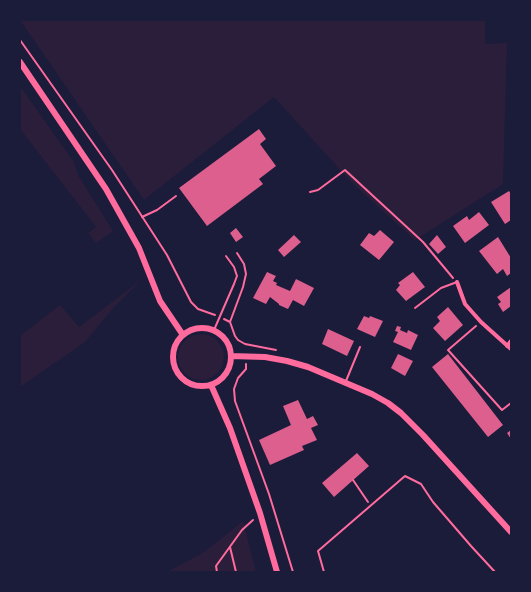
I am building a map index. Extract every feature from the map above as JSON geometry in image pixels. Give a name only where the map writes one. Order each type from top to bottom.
[{"type":"main road","points":[[20,62],[106,189],[138,248],[160,301],[183,335]]},
{"type":"main road","points":[[206,328],[214,330],[221,334],[230,348],[230,366],[220,381],[202,387],[192,385],[183,380],[176,372],[173,363],[173,352],[176,343],[190,330],[206,328]]},
{"type":"main road","points":[[231,356],[246,356],[287,361],[308,367],[372,394],[388,403],[401,413],[448,462],[511,532]]},
{"type":"main road","points":[[211,385],[230,428],[260,513],[277,572]]},
{"type":"street","points":[[457,282],[465,304],[481,322],[509,347],[511,341]]},
{"type":"lane","points":[[214,330],[236,276],[234,267],[226,256]]},
{"type":"lane","points":[[415,308],[441,288],[457,282]]},
{"type":"lane","points":[[345,383],[360,347]]},
{"type":"lane","points":[[324,572],[318,551],[405,476],[421,484],[470,546],[495,572]]},
{"type":"path","points":[[20,40],[112,170],[167,255],[191,302],[198,309],[230,322],[235,336],[238,340],[245,344],[277,350]]},
{"type":"path","points":[[310,192],[318,190],[345,170],[423,242],[457,282]]},
{"type":"path","points":[[142,217],[157,210],[176,196]]},
{"type":"path","points":[[481,322],[448,350],[502,410],[511,403]]},
{"type":"path","points":[[245,344],[246,369],[238,378],[234,389],[235,401],[269,494],[293,572]]},
{"type":"path","points":[[353,480],[371,505]]},
{"type":"path","points":[[217,572],[216,566],[242,530],[260,513]]},
{"type":"path","points":[[230,547],[236,572]]},
{"type":"shaded area","points":[[20,20],[485,20],[485,44],[507,43],[503,184],[415,240],[353,184],[274,97],[144,200]]},
{"type":"shaded area","points":[[20,86],[74,162],[78,175],[113,231],[96,243],[88,233],[96,227],[20,129]]},
{"type":"shaded area","points":[[141,280],[114,307],[85,342],[20,387],[20,336],[60,305],[79,327]]},
{"type":"shaded area","points":[[201,334],[214,338],[220,344],[224,357],[220,370],[214,376],[201,380],[188,376],[182,370],[178,357],[182,344],[188,338]]},
{"type":"shaded area","points":[[243,521],[256,572],[167,572],[204,552]]},
{"type":"building","points":[[259,129],[266,139],[260,144],[276,166],[259,179],[263,184],[207,226],[179,188]]},
{"type":"building","points":[[509,191],[511,194],[511,220],[505,224],[491,202]]},
{"type":"building","points":[[479,212],[489,225],[465,243],[453,226],[467,216],[469,220]]},
{"type":"building","points":[[236,228],[243,237],[236,242],[230,233]]},
{"type":"building","points":[[380,230],[394,242],[379,260],[360,245],[369,233],[374,236]]},
{"type":"building","points":[[294,235],[301,242],[284,257],[278,250]]},
{"type":"building","points":[[437,235],[446,247],[438,254],[429,244]]},
{"type":"building","points":[[498,237],[511,258],[511,273],[507,276],[503,269],[497,274],[479,251]]},
{"type":"building","points":[[267,272],[276,276],[273,281],[277,283],[276,285],[290,291],[296,279],[314,288],[304,306],[293,300],[288,309],[279,305],[270,297],[266,304],[253,298]]},
{"type":"building","points":[[413,272],[425,287],[406,301],[396,290],[400,285],[398,283]]},
{"type":"building","points":[[511,287],[511,306],[503,312],[498,304],[501,302],[497,297]]},
{"type":"building","points":[[448,307],[463,325],[445,341],[433,328],[440,321],[437,317]]},
{"type":"building","points":[[364,316],[369,318],[370,316],[383,321],[375,337],[357,329]]},
{"type":"building","points":[[397,326],[401,327],[400,330],[407,333],[408,330],[418,335],[411,350],[393,342],[398,332],[395,331]]},
{"type":"building","points":[[328,329],[354,341],[347,356],[322,344]]},
{"type":"building","points":[[398,354],[413,361],[405,376],[391,368]]},
{"type":"building","points":[[448,354],[503,425],[488,437],[432,367]]},
{"type":"building","points":[[298,400],[307,419],[313,416],[318,425],[311,428],[317,440],[302,446],[304,450],[270,465],[259,440],[291,425],[283,406]]},
{"type":"building","points":[[511,430],[511,439],[507,433]]},
{"type":"building","points":[[357,453],[369,466],[334,497],[322,483]]}]
